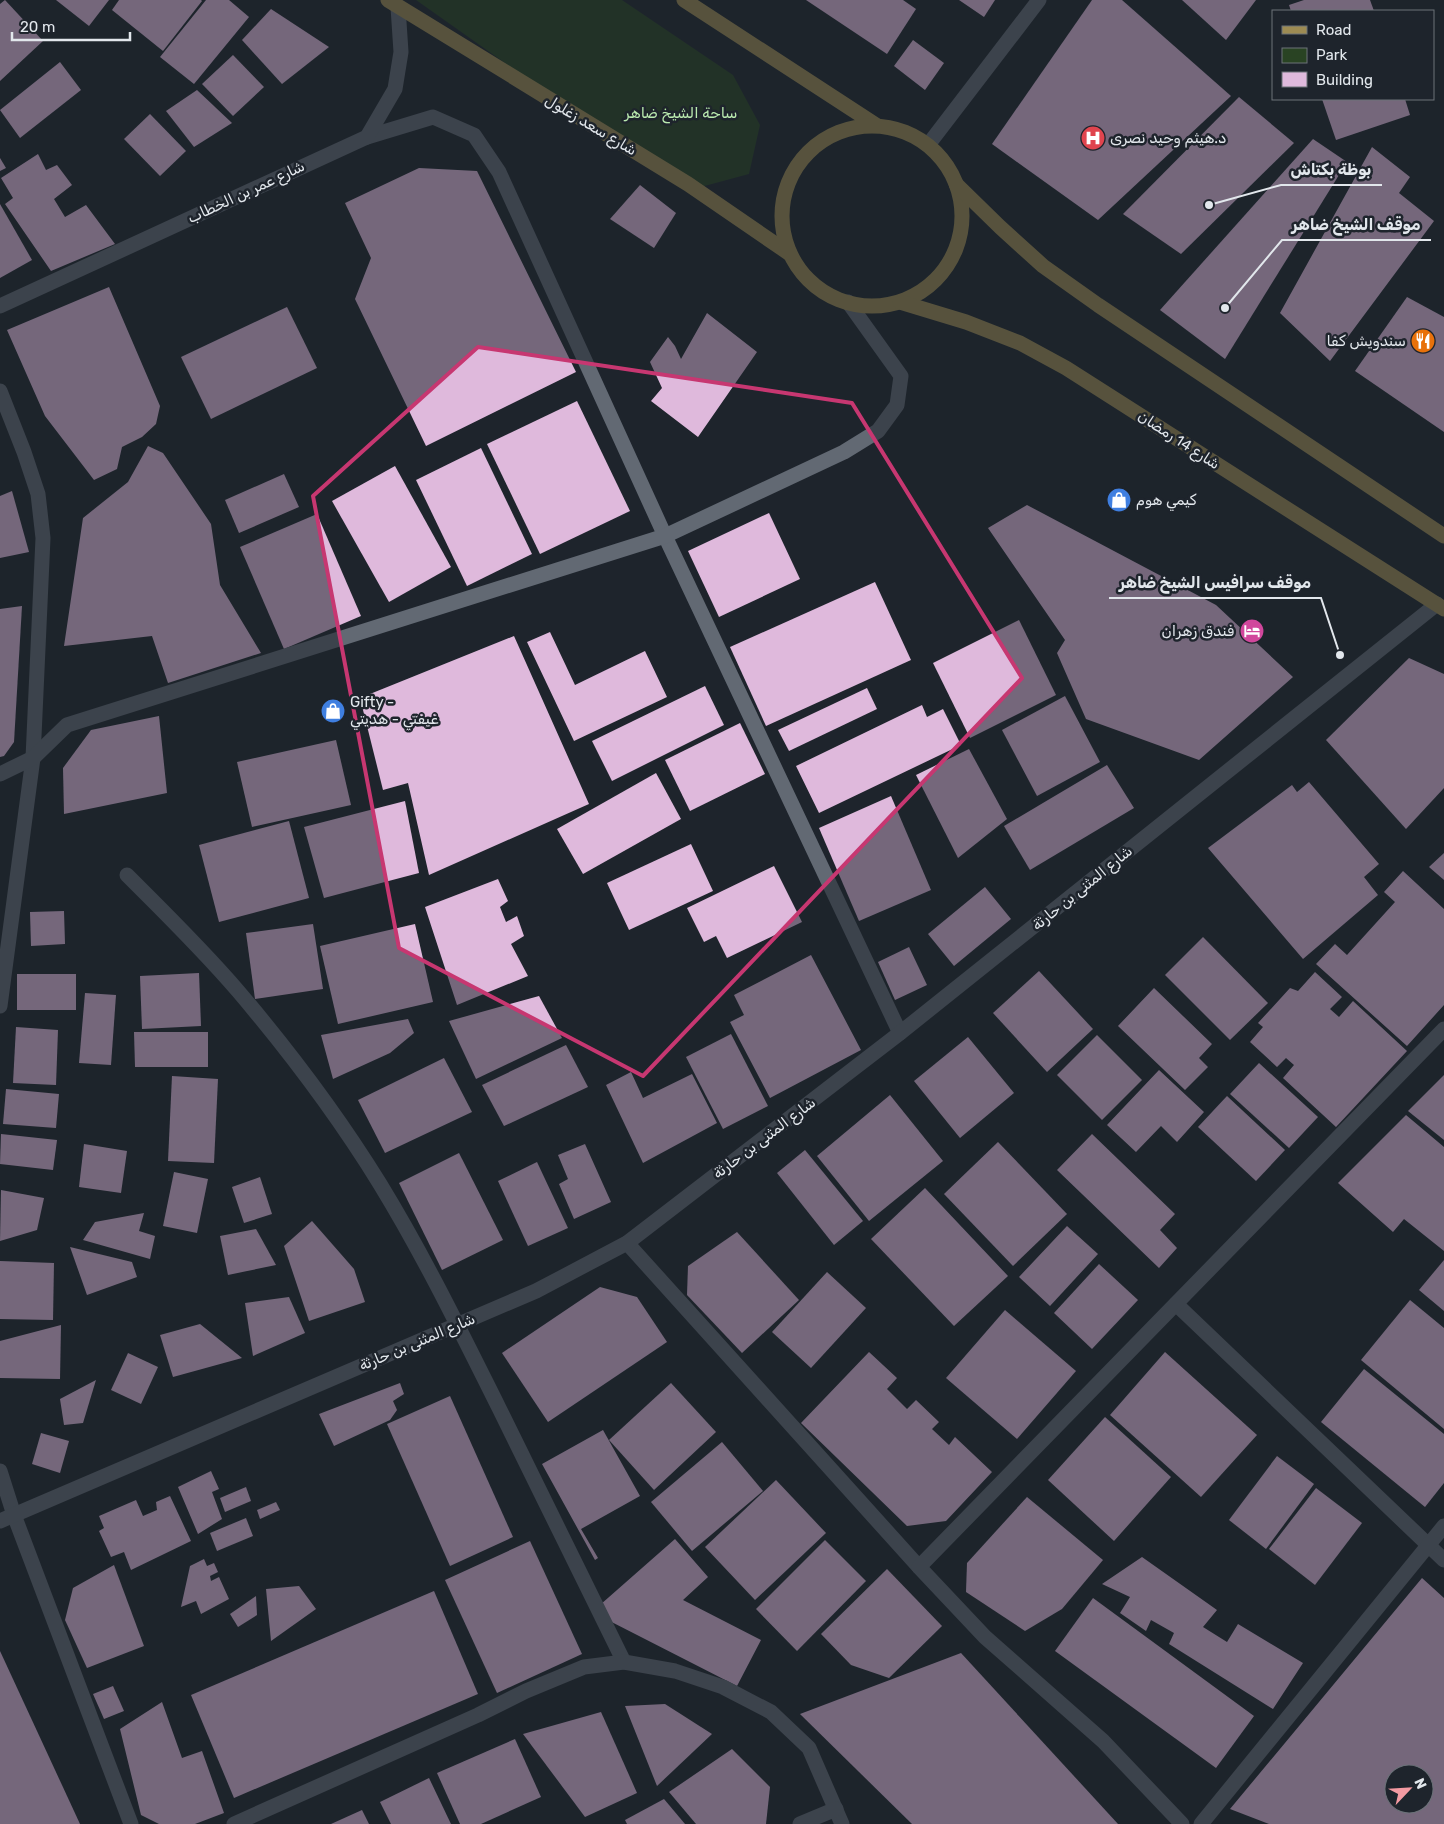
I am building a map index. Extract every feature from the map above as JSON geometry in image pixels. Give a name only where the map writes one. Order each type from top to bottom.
[{"type":"main road","points":[[684,0],[876,125]]},
{"type":"main road","name":"شارع سعد زغلول","points":[[393,4],[688,184],[790,254]]},
{"type":"main road","points":[[876,125],[904,130],[928,145],[945,162],[956,184],[962,212],[958,242],[946,268],[926,288],[900,302],[875,307],[848,302],[824,292],[804,275],[790,254],[782,224],[784,193],[796,165],[818,143],[845,129],[876,125]]},
{"type":"main road","points":[[956,184],[1000,227],[1051,271],[1098,305],[1444,536]]},
{"type":"main road","name":"شارع 14 رمضان","points":[[900,302],[984,329],[1020,343],[1066,368],[1440,606]]},
{"type":"street","points":[[928,145],[1039,0]]},
{"type":"street","points":[[367,137],[394,89],[401,52],[393,4]]},
{"type":"street","name":"شارع عمر بن الخطاب","points":[[0,306],[367,137],[434,117],[474,135],[499,172],[665,536],[900,1033]]},
{"type":"street","points":[[0,774],[33,758],[67,725],[665,536],[844,452],[878,431],[897,405],[901,376],[848,302]]},
{"type":"street","points":[[0,390],[38,494],[43,538],[33,758],[0,1006]]},
{"type":"street","name":"شارع المثنى بن حارثة","points":[[7,1518],[536,1291],[627,1243],[900,1033],[1440,606]]},
{"type":"street","points":[[127,875],[237,989],[287,1051],[379,1183],[420,1252],[458,1325],[624,1662]]},
{"type":"street","points":[[919,1566],[1444,1029]]},
{"type":"street","points":[[627,1243],[985,1637],[1103,1741],[1182,1824]]},
{"type":"street","points":[[1176,1304],[1444,1560]]},
{"type":"street","points":[[0,1471],[7,1518],[131,1824]]},
{"type":"street","points":[[1200,1824],[1444,1526]]},
{"type":"street","points":[[234,1824],[478,1715],[526,1691],[584,1667],[624,1662],[675,1671],[722,1687],[771,1712],[809,1748],[842,1824]]},
{"type":"street","points":[[800,1824],[836,1809]]},
{"type":"highlighted area","points":[[478,347],[852,403],[1022,678],[643,1076],[399,948],[313,496]]},
{"type":"green space","name":"ساحة الشيخ ضاهر","points":[[416,0],[622,0],[733,75],[760,125],[749,174],[686,191]]},
{"type":"building","points":[[5,0],[43,41],[0,81],[0,4]]},
{"type":"building","points":[[56,0],[109,0],[89,26]]},
{"type":"building","points":[[119,0],[202,1],[163,51],[112,10]]},
{"type":"building","points":[[206,0],[229,0],[249,17],[194,84],[160,57]]},
{"type":"building","points":[[806,0],[903,0],[916,9],[887,54]]},
{"type":"building","points":[[959,0],[995,0],[984,17]]},
{"type":"building","points":[[1092,0],[1122,0],[1231,96],[1098,220],[992,144]]},
{"type":"building","points":[[1182,0],[1256,0],[1226,40]]},
{"type":"building","points":[[1304,0],[1370,0],[1374,10],[1291,10],[1289,5]]},
{"type":"building","points":[[271,9],[329,47],[282,84],[242,40]]},
{"type":"building","points":[[913,40],[944,63],[925,90],[894,66]]},
{"type":"building","points":[[233,55],[264,87],[233,116],[202,84]]},
{"type":"building","points":[[60,62],[81,90],[20,138],[0,110]]},
{"type":"building","points":[[197,90],[232,123],[194,147],[166,111]]},
{"type":"building","points":[[1239,97],[1294,143],[1181,254],[1123,214]]},
{"type":"building","points":[[1322,100],[1405,100],[1410,115],[1336,140]]},
{"type":"building","points":[[150,114],[186,151],[160,176],[124,139]]},
{"type":"building","points":[[1313,139],[1347,162],[1225,359],[1160,310]]},
{"type":"building","points":[[1372,147],[1410,177],[1399,193],[1434,221],[1330,361],[1280,313]]},
{"type":"building","points":[[38,154],[46,170],[57,165],[72,185],[54,199],[65,217],[86,205],[115,244],[51,271],[5,204],[13,198],[1,178]]},
{"type":"building","points":[[0,158],[6,168],[0,171]]},
{"type":"building","points":[[419,168],[477,171],[576,372],[426,446],[355,299],[371,258],[345,203]]},
{"type":"building","points":[[640,185],[676,213],[654,248],[610,219]]},
{"type":"building","points":[[0,204],[32,260],[0,278]]},
{"type":"building","points":[[109,287],[160,406],[156,424],[142,437],[122,447],[117,469],[94,480],[45,416],[7,330]]},
{"type":"building","points":[[1407,297],[1444,317],[1444,432],[1355,371]]},
{"type":"building","points":[[287,307],[317,368],[211,419],[181,357]]},
{"type":"building","points":[[707,313],[757,352],[698,437],[651,401],[662,388],[650,362],[668,337],[681,359]]},
{"type":"building","points":[[577,401],[630,511],[540,554],[487,444]]},
{"type":"building","points":[[148,446],[163,453],[211,524],[220,585],[261,653],[168,683],[152,636],[64,646],[83,518],[128,482]]},
{"type":"building","points":[[481,448],[532,554],[467,586],[416,480]]},
{"type":"building","points":[[395,466],[451,567],[389,602],[332,501]]},
{"type":"building","points":[[284,474],[299,507],[239,533],[225,500]]},
{"type":"building","points":[[12,491],[29,552],[0,558],[0,496]]},
{"type":"building","points":[[1027,505],[1216,605],[1293,677],[1199,760],[1086,719],[1057,653],[1065,640],[988,528]]},
{"type":"building","points":[[769,513],[800,579],[719,617],[688,551]]},
{"type":"building","points":[[317,514],[361,616],[284,649],[240,547]]},
{"type":"building","points":[[875,582],[911,660],[766,726],[730,647]]},
{"type":"building","points":[[22,606],[14,742],[4,756],[0,757],[0,609]]},
{"type":"building","points":[[1019,620],[1056,695],[970,738],[933,663]]},
{"type":"building","points":[[550,632],[575,685],[645,651],[667,697],[574,741],[527,642]]},
{"type":"building","points":[[514,636],[589,804],[429,875],[408,783],[383,790],[360,698]]},
{"type":"building","points":[[1409,658],[1444,674],[1444,788],[1406,829],[1326,740]]},
{"type":"building","points":[[705,686],[724,725],[612,781],[592,741]]},
{"type":"building","points":[[867,688],[877,709],[789,751],[778,730]]},
{"type":"building","points":[[1065,696],[1100,762],[1037,796],[1002,730]]},
{"type":"building","points":[[922,705],[927,717],[943,709],[961,745],[819,813],[796,766]]},
{"type":"building","points":[[159,716],[167,793],[64,814],[63,768],[91,730]]},
{"type":"building","points":[[740,723],[765,774],[690,811],[665,760]]},
{"type":"building","points":[[336,740],[351,805],[252,827],[237,762]]},
{"type":"building","points":[[969,749],[1007,819],[958,858],[916,775]]},
{"type":"building","points":[[1107,765],[1134,808],[1030,870],[1004,826]]},
{"type":"building","points":[[656,773],[681,819],[583,874],[557,829]]},
{"type":"building","points":[[1309,782],[1379,864],[1364,877],[1378,895],[1303,959],[1208,848],[1292,785],[1297,792]]},
{"type":"building","points":[[891,796],[931,890],[859,921],[819,828]]},
{"type":"building","points":[[405,801],[419,873],[324,898],[304,827]]},
{"type":"building","points":[[289,821],[309,898],[219,922],[199,845]]},
{"type":"building","points":[[691,844],[713,891],[629,930],[607,883]]},
{"type":"building","points":[[1444,853],[1444,880],[1429,867]]},
{"type":"building","points":[[774,866],[802,922],[727,958],[716,936],[704,942],[687,908]]},
{"type":"building","points":[[1403,871],[1444,909],[1444,1005],[1407,1046],[1316,964],[1335,944],[1347,955],[1395,902],[1384,892]]},
{"type":"building","points":[[498,879],[508,901],[500,907],[506,922],[517,916],[524,936],[511,944],[528,976],[457,1005],[425,907]]},
{"type":"building","points":[[985,887],[1011,919],[954,966],[928,934]]},
{"type":"building","points":[[64,911],[65,944],[31,946],[30,912]]},
{"type":"building","points":[[313,924],[323,989],[255,999],[246,933]]},
{"type":"building","points":[[415,924],[433,1002],[338,1024],[320,946]]},
{"type":"building","points":[[1203,937],[1268,1003],[1230,1040],[1165,975]]},
{"type":"building","points":[[909,947],[927,985],[895,1000],[878,962]]},
{"type":"building","points":[[811,955],[861,1050],[770,1098],[730,1022],[744,1015],[734,995]]},
{"type":"building","points":[[1039,971],[1093,1029],[1047,1072],[993,1013]]},
{"type":"building","points":[[1315,972],[1342,997],[1330,1009],[1339,1017],[1353,1001],[1407,1051],[1336,1127],[1283,1078],[1294,1065],[1286,1058],[1277,1067],[1250,1042],[1263,1027],[1258,1023],[1290,988],[1298,991]]},
{"type":"building","points":[[199,973],[201,1026],[142,1029],[140,976]]},
{"type":"building","points":[[17,974],[76,974],[76,1010],[17,1010]]},
{"type":"building","points":[[1154,988],[1212,1044],[1199,1058],[1208,1067],[1185,1090],[1118,1026]]},
{"type":"building","points":[[85,993],[116,995],[111,1065],[79,1063]]},
{"type":"building","points":[[539,996],[562,1038],[476,1079],[449,1021]]},
{"type":"building","points":[[408,1019],[414,1033],[390,1053],[333,1079],[321,1035]]},
{"type":"building","points":[[16,1027],[58,1030],[56,1085],[13,1083]]},
{"type":"building","points":[[134,1032],[208,1032],[208,1067],[135,1067]]},
{"type":"building","points":[[731,1034],[768,1106],[723,1129],[686,1057]]},
{"type":"building","points":[[1097,1035],[1142,1080],[1102,1120],[1057,1075]]},
{"type":"building","points":[[968,1037],[1014,1093],[960,1138],[914,1081]]},
{"type":"building","points":[[566,1045],[588,1087],[504,1126],[482,1085]]},
{"type":"building","points":[[444,1058],[472,1112],[385,1153],[358,1100]]},
{"type":"building","points":[[1259,1063],[1318,1117],[1289,1148],[1230,1094]]},
{"type":"building","points":[[1159,1070],[1204,1112],[1177,1142],[1161,1126],[1136,1152],[1107,1125]]},
{"type":"building","points":[[631,1072],[643,1098],[692,1074],[717,1123],[643,1163],[606,1085]]},
{"type":"building","points":[[1444,1075],[1444,1140],[1408,1111]]},
{"type":"building","points":[[172,1076],[218,1079],[214,1163],[168,1161]]},
{"type":"building","points":[[6,1089],[59,1094],[56,1128],[3,1124]]},
{"type":"building","points":[[890,1095],[943,1161],[869,1221],[817,1156]]},
{"type":"building","points":[[1227,1096],[1285,1150],[1256,1181],[1198,1127]]},
{"type":"building","points":[[1406,1115],[1444,1147],[1444,1251],[1404,1219],[1393,1232],[1338,1183]]},
{"type":"building","points":[[1,1134],[57,1140],[53,1170],[0,1164]]},
{"type":"building","points":[[1092,1134],[1175,1214],[1160,1230],[1177,1248],[1159,1268],[1057,1170]]},
{"type":"building","points":[[998,1142],[1067,1214],[1013,1266],[944,1194]]},
{"type":"building","points":[[84,1144],[127,1151],[121,1193],[79,1187]]},
{"type":"building","points":[[585,1144],[611,1202],[574,1219],[559,1184],[568,1179],[558,1155]]},
{"type":"building","points":[[805,1150],[863,1221],[834,1245],[777,1173]]},
{"type":"building","points":[[459,1153],[503,1240],[442,1270],[399,1183]]},
{"type":"building","points":[[537,1162],[568,1228],[528,1246],[498,1181]]},
{"type":"building","points":[[174,1172],[208,1179],[197,1233],[163,1226]]},
{"type":"building","points":[[260,1177],[272,1214],[244,1223],[232,1187]]},
{"type":"building","points":[[925,1188],[1008,1276],[954,1326],[871,1239]]},
{"type":"building","points":[[1,1190],[44,1198],[37,1230],[0,1241]]},
{"type":"building","points":[[144,1213],[139,1231],[155,1236],[150,1259],[83,1240],[95,1222]]},
{"type":"building","points":[[312,1221],[354,1269],[365,1302],[309,1321],[284,1246]]},
{"type":"building","points":[[1067,1226],[1098,1254],[1050,1306],[1019,1277]]},
{"type":"building","points":[[256,1229],[276,1265],[228,1275],[220,1236]]},
{"type":"building","points":[[737,1232],[799,1300],[742,1353],[687,1295],[688,1266]]},
{"type":"building","points":[[70,1247],[132,1262],[137,1277],[87,1295]]},
{"type":"building","points":[[1444,1260],[1444,1311],[1419,1290]]},
{"type":"building","points":[[0,1261],[54,1263],[53,1320],[0,1319]]},
{"type":"building","points":[[1099,1264],[1138,1300],[1092,1349],[1054,1313]]},
{"type":"building","points":[[827,1272],[866,1308],[811,1368],[772,1332]]},
{"type":"building","points":[[600,1287],[637,1297],[667,1342],[548,1422],[502,1353]]},
{"type":"building","points":[[289,1297],[305,1333],[253,1356],[245,1303]]},
{"type":"building","points":[[1410,1300],[1444,1328],[1444,1429],[1361,1360]]},
{"type":"building","points":[[1005,1310],[1076,1371],[1017,1439],[946,1378]]},
{"type":"building","points":[[200,1324],[242,1358],[173,1377],[160,1335]]},
{"type":"building","points":[[61,1325],[60,1379],[0,1378],[0,1341]]},
{"type":"building","points":[[869,1352],[897,1378],[887,1389],[907,1409],[916,1400],[939,1422],[932,1429],[949,1445],[955,1437],[992,1472],[946,1521],[907,1526],[801,1423]]},
{"type":"building","points":[[1165,1352],[1257,1435],[1201,1497],[1110,1415]]},
{"type":"building","points":[[128,1353],[158,1367],[141,1404],[111,1390]]},
{"type":"building","points":[[1364,1369],[1444,1434],[1444,1483],[1425,1507],[1321,1422]]},
{"type":"building","points":[[96,1380],[83,1423],[64,1425],[60,1399]]},
{"type":"building","points":[[400,1383],[404,1394],[393,1401],[397,1410],[390,1420],[334,1446],[319,1414]]},
{"type":"building","points":[[671,1383],[716,1432],[654,1490],[609,1440]]},
{"type":"building","points":[[450,1396],[513,1537],[450,1566],[387,1424]]},
{"type":"building","points":[[1105,1417],[1171,1477],[1114,1541],[1048,1480]]},
{"type":"building","points":[[603,1430],[640,1496],[581,1529],[598,1558],[595,1560],[542,1464]]},
{"type":"building","points":[[41,1433],[69,1441],[60,1473],[32,1464]]},
{"type":"building","points":[[722,1442],[763,1491],[692,1551],[651,1502]]},
{"type":"building","points":[[1277,1456],[1314,1484],[1266,1549],[1229,1520]]},
{"type":"building","points":[[211,1471],[219,1489],[212,1492],[222,1519],[198,1534],[178,1487]]},
{"type":"building","points":[[776,1480],[826,1533],[755,1600],[705,1547]]},
{"type":"building","points":[[246,1487],[251,1501],[225,1512],[220,1498]]},
{"type":"building","points":[[1316,1488],[1362,1523],[1315,1585],[1269,1549]]},
{"type":"building","points":[[170,1496],[191,1541],[131,1570],[124,1552],[111,1557],[99,1531],[104,1528],[99,1516],[136,1500],[143,1516],[157,1510],[156,1502]]},
{"type":"building","points":[[1027,1497],[1103,1560],[1062,1609],[1025,1631],[966,1592],[967,1563]]},
{"type":"building","points":[[276,1502],[280,1510],[260,1519],[257,1510]]},
{"type":"building","points":[[246,1518],[253,1536],[217,1551],[210,1533]]},
{"type":"building","points":[[675,1539],[708,1577],[683,1600],[761,1640],[737,1686],[592,1612]]},
{"type":"building","points":[[825,1540],[866,1581],[797,1651],[756,1609]]},
{"type":"building","points":[[530,1541],[582,1654],[497,1693],[445,1580]]},
{"type":"building","points":[[1142,1557],[1217,1610],[1203,1627],[1227,1642],[1238,1624],[1303,1663],[1273,1709],[1169,1644],[1174,1633],[1151,1620],[1146,1631],[1120,1613],[1130,1597],[1102,1584]]},
{"type":"building","points":[[204,1559],[207,1566],[214,1563],[218,1572],[210,1576],[211,1581],[219,1577],[229,1599],[201,1614],[196,1601],[181,1607],[190,1566]]},
{"type":"building","points":[[114,1565],[144,1646],[87,1668],[65,1620],[73,1588]]},
{"type":"building","points":[[887,1569],[942,1626],[889,1678],[851,1665],[821,1634]]},
{"type":"building","points":[[1422,1578],[1444,1598],[1444,1824],[1269,1824],[1230,1809]]},
{"type":"building","points":[[299,1586],[316,1609],[271,1641],[266,1589]]},
{"type":"building","points":[[434,1591],[478,1694],[234,1798],[191,1695]]},
{"type":"building","points":[[256,1596],[257,1615],[238,1627],[230,1614]]},
{"type":"building","points":[[1093,1598],[1254,1716],[1216,1768],[1055,1651]]},
{"type":"building","points":[[0,1651],[80,1824],[0,1824]]},
{"type":"building","points":[[961,1653],[1118,1824],[912,1824],[800,1714]]},
{"type":"building","points":[[113,1686],[124,1711],[104,1719],[93,1694]]},
{"type":"building","points":[[162,1702],[182,1758],[202,1751],[224,1813],[195,1824],[159,1824],[141,1815],[120,1729]]},
{"type":"building","points":[[665,1704],[712,1734],[657,1786],[625,1706]]},
{"type":"building","points":[[601,1712],[637,1793],[585,1817],[523,1734]]},
{"type":"building","points":[[515,1739],[541,1797],[481,1824],[460,1824],[437,1773]]},
{"type":"building","points":[[732,1749],[770,1787],[766,1824],[696,1824],[669,1792]]},
{"type":"building","points":[[429,1778],[451,1824],[391,1824],[380,1802]]},
{"type":"building","points":[[664,1799],[685,1824],[627,1824],[625,1820]]},
{"type":"building","points":[[362,1810],[369,1824],[331,1824]]},
{"type":"place","name":"د.هيثم وحيد نصرى","points":[[1093,138]]},
{"type":"place","name":"بوظة بكتاش","points":[[1209,205]]},
{"type":"place","name":"موقف الشيخ ضاهر","points":[[1225,308]]},
{"type":"place","name":"سندويش كفا","points":[[1423,341]]},
{"type":"place","name":"كيمي هوم","points":[[1119,500]]},
{"type":"place","name":"فندق زهران","points":[[1252,631]]},
{"type":"place","name":"موقف سرافيس الشيخ ضاهر","points":[[1340,655]]},
{"type":"place","name":"Gifty - غيفتي - هديتي","points":[[333,711]]}]
